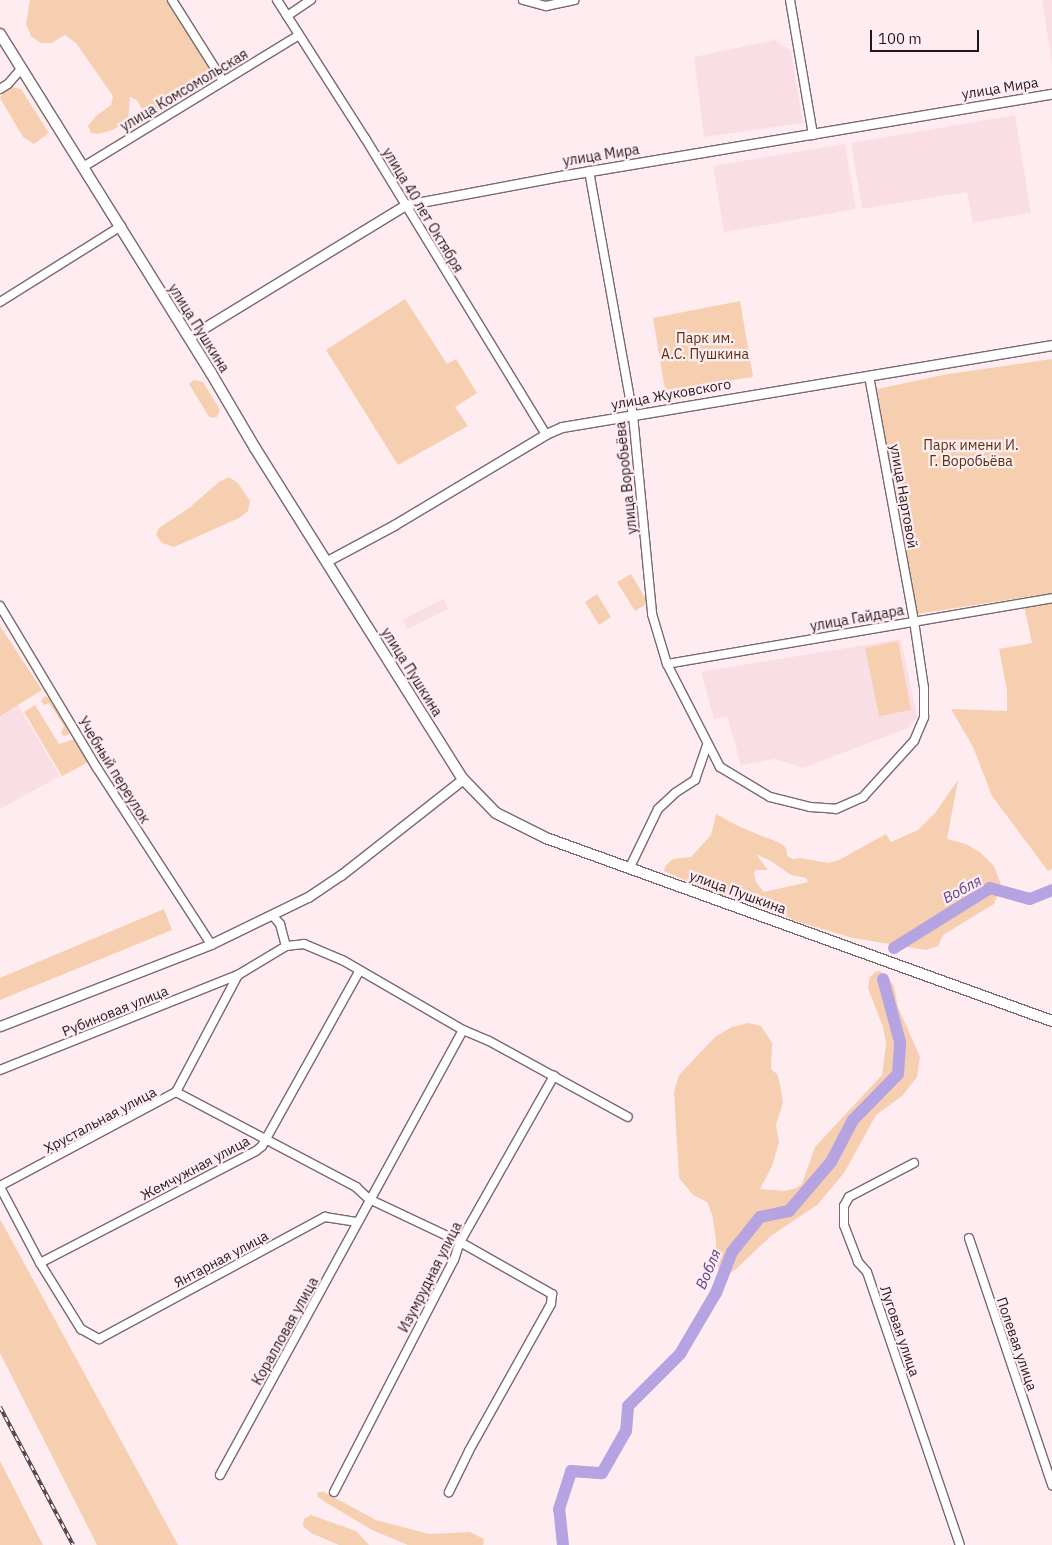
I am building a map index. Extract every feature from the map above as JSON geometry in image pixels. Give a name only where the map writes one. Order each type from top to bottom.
[{"type":"main road","name":"улица Пушкина","points":[[0,34],[121,226],[255,448],[464,779],[496,813],[508,821],[546,838],[1052,1021]]},
{"type":"street","points":[[172,0],[222,81]]},
{"type":"street","name":"улица 40 лет Октября","points":[[278,0],[546,434]]},
{"type":"street","points":[[287,16],[312,0]]},
{"type":"street","points":[[523,0],[546,6],[574,0]]},
{"type":"street","points":[[790,0],[813,135]]},
{"type":"street","name":"улица Комсомольская","points":[[83,167],[299,35]]},
{"type":"street","points":[[0,89],[8,84],[21,69]]},
{"type":"street","name":"улица Мира","points":[[189,337],[405,204],[589,171],[1052,94]]},
{"type":"street","name":"улица Воробьёва","points":[[589,171],[632,415],[652,614],[667,664],[707,745]]},
{"type":"street","points":[[0,302],[121,226]]},
{"type":"street","name":"улица Жуковского","points":[[328,562],[394,525],[546,434],[562,427],[1052,345]]},
{"type":"street","name":"улица Нартовой","points":[[707,745],[720,767],[770,797],[810,807],[836,809],[863,797],[914,741],[924,717],[924,688],[914,621],[869,376]]},
{"type":"street","name":"улица Гайдара","points":[[667,664],[1052,598]]},
{"type":"street","name":"Учебный переулок","points":[[0,606],[97,768],[211,944]]},
{"type":"street","points":[[630,867],[658,809],[695,780],[707,745]]},
{"type":"street","points":[[0,1026],[211,944],[273,916],[308,897],[340,875],[464,779]]},
{"type":"street","points":[[273,916],[280,924],[286,946]]},
{"type":"street","points":[[238,975],[286,946],[304,944],[360,970],[463,1030],[489,1041],[628,1116]]},
{"type":"street","name":"Жемчужная улица","points":[[40,1263],[256,1151],[266,1140],[360,970]]},
{"type":"street","name":"Рубиновая улица","points":[[0,1070],[238,975]]},
{"type":"street","name":"Хрустальная улица","points":[[0,1187],[176,1092],[238,975]]},
{"type":"street","points":[[369,1199],[463,1030]]},
{"type":"street","name":"Изумрудная улица","points":[[334,1492],[454,1260],[460,1242],[554,1076]]},
{"type":"street","points":[[176,1092],[356,1187],[369,1199],[460,1242],[552,1294],[551,1304],[469,1451],[449,1492]]},
{"type":"street","name":"Луговая улица","points":[[914,1163],[849,1197],[844,1206],[844,1225],[858,1262],[867,1272],[960,1545]]},
{"type":"street","points":[[0,1187],[40,1263]]},
{"type":"street","name":"Коралловая улица","points":[[220,1475],[369,1199]]},
{"type":"street","name":"Янтарная улица","points":[[40,1263],[81,1329],[99,1339],[325,1217],[358,1222]]},
{"type":"street","name":"Полевая улица","points":[[969,1238],[1052,1485]]},
{"type":"shaded area","points":[[1042,0],[1052,0],[1052,64]]},
{"type":"shaded area","points":[[775,40],[791,51],[803,123],[704,137],[694,57]]},
{"type":"shaded area","points":[[1015,115],[1031,213],[973,223],[967,192],[862,209],[851,143]]},
{"type":"shaded area","points":[[845,144],[856,209],[724,232],[713,166]]},
{"type":"shaded area","points":[[444,599],[448,609],[408,629],[402,620]]},
{"type":"shaded area","points":[[901,639],[917,717],[908,728],[803,768],[775,759],[741,765],[727,716],[714,719],[701,672]]},
{"type":"shaded area","points":[[0,674],[60,776],[0,809]]},
{"type":"green space","points":[[30,0],[169,0],[216,74],[143,121],[135,123],[142,109],[137,100],[130,97],[128,122],[110,131],[98,134],[91,133],[88,126],[96,116],[111,105],[113,96],[76,43],[65,35],[52,43],[41,43],[31,36],[26,24]]},
{"type":"green space","points":[[11,87],[21,89],[49,133],[34,144],[23,137],[0,98],[4,90]]},
{"type":"green space","points":[[405,299],[447,364],[456,359],[477,393],[455,407],[468,426],[398,465],[326,350]]},
{"type":"green space","name":"Парк им. А.С. Пушкина","points":[[740,301],[753,377],[665,390],[653,318]]},
{"type":"green space","name":"Парк имени И. Г. Воробьёва","points":[[1052,359],[1052,593],[917,614],[877,389],[948,374]]},
{"type":"green space","points":[[194,380],[203,382],[220,410],[217,417],[211,418],[208,415],[189,384]]},
{"type":"green space","points":[[229,477],[238,483],[250,501],[248,511],[239,518],[174,547],[162,543],[156,535],[159,528],[189,508],[219,482]]},
{"type":"green space","points":[[631,574],[648,603],[635,611],[617,582]]},
{"type":"green space","points":[[597,594],[611,617],[599,625],[585,602]]},
{"type":"green space","points":[[1052,602],[1052,869],[1048,871],[992,796],[973,747],[951,709],[1007,711],[1007,691],[999,649],[1032,643],[1024,606]]},
{"type":"green space","points":[[0,626],[42,690],[0,716]]},
{"type":"green space","points":[[898,641],[911,710],[879,716],[865,648]]},
{"type":"green space","points":[[44,696],[48,697],[69,729],[69,734],[64,736],[61,733],[64,726],[49,703],[44,705],[41,701]]},
{"type":"green space","points":[[35,705],[59,744],[75,739],[87,761],[85,764],[62,776],[24,712]]},
{"type":"green space","points":[[958,780],[947,839],[966,844],[981,853],[994,866],[1001,885],[994,904],[943,935],[938,946],[926,950],[853,938],[799,922],[749,902],[717,894],[664,871],[665,866],[673,859],[691,857],[711,835],[716,814],[738,826],[782,844],[786,848],[787,856],[793,859],[800,858],[828,863],[839,860],[886,834],[891,842],[918,830],[935,813]],"holes":[[[756,854],[771,861],[791,875],[806,878],[808,882],[764,892],[756,882],[754,873],[756,870],[768,870]]]},
{"type":"green space","points":[[164,909],[172,930],[0,1000],[0,978]]},
{"type":"green space","points":[[880,971],[894,986],[898,1007],[920,1057],[917,1077],[902,1096],[876,1115],[844,1173],[817,1205],[772,1235],[736,1269],[721,1277],[716,1261],[716,1240],[712,1214],[707,1202],[693,1195],[679,1178],[674,1092],[679,1075],[715,1037],[732,1027],[748,1023],[761,1026],[772,1043],[771,1069],[777,1074],[783,1102],[776,1125],[779,1142],[772,1166],[760,1189],[785,1191],[796,1188],[802,1184],[815,1147],[882,1075],[886,1044],[883,1027],[868,988],[870,977],[875,972]]},
{"type":"green space","points":[[0,1219],[178,1545],[97,1545],[0,1353]]},
{"type":"green space","points":[[0,1461],[27,1514],[43,1545],[0,1545]]},
{"type":"green space","points":[[318,1492],[324,1492],[376,1520],[429,1534],[470,1532],[484,1539],[483,1545],[408,1545],[372,1530],[325,1502],[317,1496]]},
{"type":"green space","points":[[311,1515],[356,1531],[369,1545],[339,1545],[311,1533],[303,1526],[304,1519]]},
{"type":"waterway","name":"Вобля","points":[[894,948],[990,888],[1030,899],[1052,890]]},
{"type":"waterway","name":"Вобля","points":[[563,1545],[559,1509],[571,1471],[602,1473],[626,1431],[628,1406],[680,1354],[716,1293],[732,1252],[760,1217],[789,1211],[831,1162],[853,1120],[898,1074],[900,1042],[883,979]]},
{"type":"railway","points":[[0,1407],[73,1545]]}]
